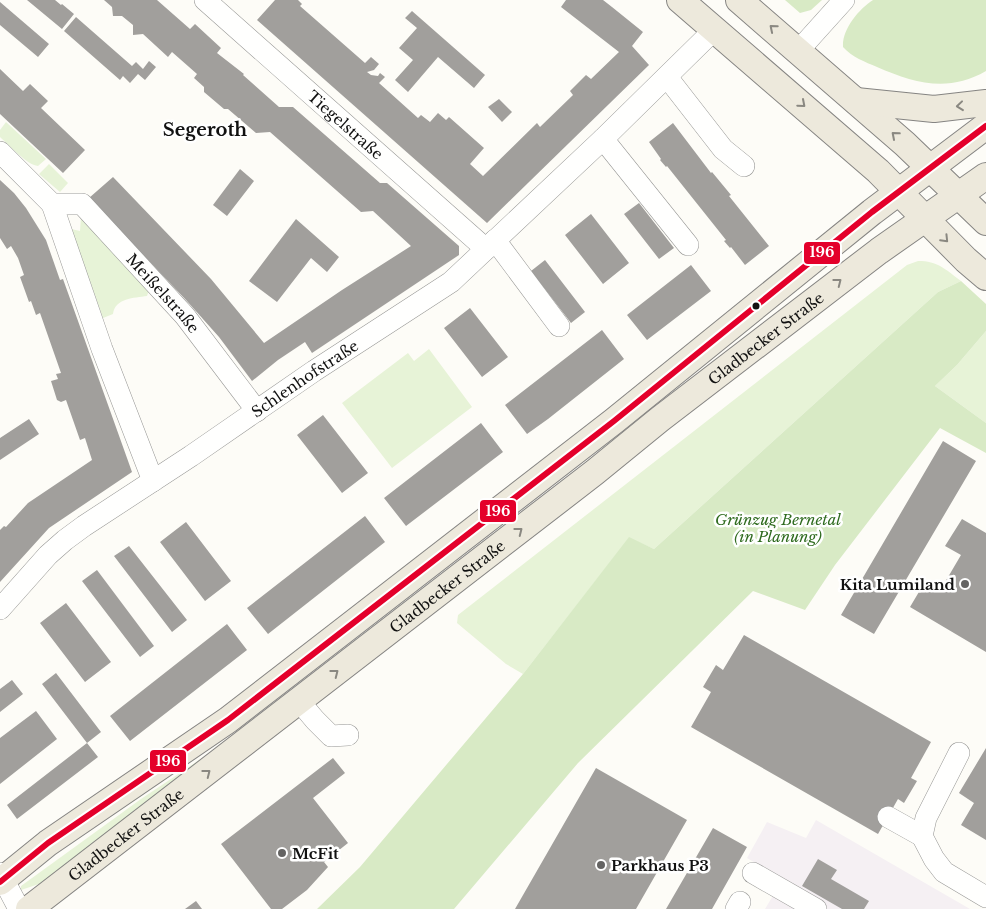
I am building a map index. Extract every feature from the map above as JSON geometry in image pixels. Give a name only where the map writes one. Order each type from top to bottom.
[{"type":"main road","points":[[680,0],[878,171],[966,260],[986,277]]},
{"type":"main road","points":[[740,0],[856,100],[986,222]]},
{"type":"main road","points":[[856,100],[934,109],[986,103]]},
{"type":"main road","name":"Gladbecker Straße","points":[[1,878],[48,843],[228,720],[606,427],[752,308],[986,126]]},
{"type":"main road","name":"Gladbecker Straße","points":[[29,909],[879,251],[986,176]]},
{"type":"street","name":"Tiegelstraße","points":[[205,0],[490,244],[559,326]]},
{"type":"street","points":[[799,50],[844,0]]},
{"type":"street","name":"Schlenhofstraße","points":[[0,609],[48,555],[65,540],[451,282],[668,77],[715,29]]},
{"type":"street","points":[[668,77],[723,149],[744,166]]},
{"type":"street","points":[[603,139],[688,245]]},
{"type":"street","points":[[0,152],[52,204],[102,349],[153,481]]},
{"type":"street","name":"Meißelstraße","points":[[52,204],[82,204],[185,316],[257,411]]},
{"type":"street","points":[[300,701],[331,736],[348,735]]},
{"type":"street","points":[[960,752],[926,818],[923,831],[934,859],[944,872],[986,897]]},
{"type":"street","points":[[891,812],[923,831]]},
{"type":"street","points":[[753,872],[816,909]]},
{"type":"street","points":[[1,878],[19,909]]},
{"type":"street","points":[[0,905],[9,909]]},
{"type":"shaded area","points":[[816,820],[970,909],[765,909],[783,879],[747,858],[767,822],[806,838]]},
{"type":"green space","points":[[785,0],[822,0],[811,10],[800,13]]},
{"type":"green space","points":[[873,0],[986,0],[986,71],[958,82],[945,84],[931,83],[891,73],[863,61],[847,51],[843,47],[843,40],[848,27],[857,14]]},
{"type":"green space","points":[[6,122],[46,159],[38,166],[34,165],[0,137],[0,130]]},
{"type":"green space","points":[[49,164],[68,183],[60,192],[39,174]]},
{"type":"green space","points":[[81,216],[149,290],[147,296],[131,298],[121,302],[117,305],[113,314],[103,318],[71,229],[80,231]]},
{"type":"green space","points":[[918,261],[936,264],[961,281],[938,292],[654,549],[629,538],[523,674],[506,664],[457,623],[458,615],[907,265]]},
{"type":"green space","name":"Grünzug Bernetal (in Planung)","points":[[961,281],[986,304],[986,331],[957,365],[935,386],[986,423],[986,453],[940,428],[835,565],[805,610],[753,591],[578,763],[454,909],[317,909],[360,867],[523,674],[629,537],[654,549],[938,292]]},
{"type":"green space","points":[[986,331],[986,423],[935,386],[957,365]]},
{"type":"green space","points":[[429,349],[472,407],[392,468],[342,403],[408,353],[414,361]]},
{"type":"green space","points":[[229,740],[48,881],[21,890],[21,886],[141,799]]},
{"type":"building","points":[[27,0],[55,0],[74,14],[62,29]]},
{"type":"building","points":[[104,0],[157,0],[190,29],[195,24],[221,48],[217,53],[244,74],[279,107],[293,107],[380,183],[387,183],[459,246],[459,255],[312,353],[305,342],[278,360],[252,381],[219,337],[89,198],[113,177],[211,279],[264,343],[411,246],[373,211],[361,212],[270,132],[256,133],[228,109],[224,109],[204,92],[204,87],[194,78],[197,74],[172,52],[168,57],[143,34],[133,35],[133,25],[122,16],[113,16],[112,7]]},
{"type":"building","points":[[275,0],[298,0],[302,4],[300,6],[365,63],[371,57],[379,64],[374,70],[367,72],[378,76],[380,73],[385,77],[379,83],[418,118],[421,115],[430,122],[438,113],[446,120],[449,117],[484,148],[470,164],[483,176],[537,123],[540,127],[573,95],[570,91],[586,75],[591,79],[619,52],[561,7],[566,0],[603,0],[612,7],[643,32],[632,46],[649,65],[487,223],[257,20]]},
{"type":"building","points":[[0,2],[49,44],[38,57],[0,25]]},
{"type":"building","points":[[412,11],[485,75],[474,88],[438,57],[408,92],[395,80],[413,60],[399,48],[417,28],[405,18]]},
{"type":"building","points":[[76,17],[132,66],[136,62],[143,69],[149,61],[156,67],[145,80],[138,74],[130,83],[123,76],[120,80],[64,31]]},
{"type":"building","points":[[0,69],[23,91],[30,84],[48,101],[41,108],[85,150],[63,173],[0,114]]},
{"type":"building","points":[[499,99],[512,112],[502,122],[488,107]]},
{"type":"building","points":[[673,123],[769,246],[745,265],[724,241],[726,240],[667,166],[660,160],[649,142]]},
{"type":"building","points":[[240,169],[254,181],[227,216],[213,205]]},
{"type":"building","points":[[0,180],[26,208],[46,240],[60,280],[63,279],[132,472],[49,528],[0,582],[0,530],[4,526],[6,527],[28,503],[92,460],[85,438],[80,440],[66,400],[61,402],[57,400],[51,381],[58,379],[56,374],[61,373],[40,313],[36,315],[31,301],[29,302],[20,277],[24,275],[18,258],[11,246],[7,249],[0,238]]},
{"type":"building","points":[[639,203],[674,248],[659,259],[624,214]]},
{"type":"building","points":[[591,214],[629,263],[603,284],[565,235]]},
{"type":"building","points":[[296,219],[339,257],[327,272],[311,258],[277,302],[249,281]]},
{"type":"building","points":[[545,260],[585,312],[571,323],[531,271]]},
{"type":"building","points":[[691,265],[711,291],[647,340],[627,315]]},
{"type":"building","points":[[470,308],[508,357],[482,377],[444,328]]},
{"type":"building","points":[[602,330],[624,359],[527,434],[505,405]]},
{"type":"building","points":[[323,415],[368,473],[342,493],[297,435]]},
{"type":"building","points":[[29,419],[39,434],[0,460],[0,438]]},
{"type":"building","points":[[481,423],[503,452],[406,526],[384,498]]},
{"type":"building","points":[[943,441],[976,461],[874,634],[841,615]]},
{"type":"building","points":[[365,516],[385,542],[268,634],[247,608]]},
{"type":"building","name":"Kita Lumiland","points":[[962,519],[986,533],[986,652],[910,607],[926,580],[941,589],[961,555],[945,546]]},
{"type":"building","points":[[186,522],[231,581],[205,601],[160,542]]},
{"type":"building","points":[[129,546],[187,620],[172,632],[114,556]]},
{"type":"building","points":[[97,570],[154,646],[140,657],[82,581]]},
{"type":"building","points":[[66,603],[111,662],[85,682],[40,623]]},
{"type":"building","points":[[227,624],[247,650],[130,741],[110,716]]},
{"type":"building","points":[[744,635],[931,742],[911,778],[917,781],[904,803],[898,799],[878,834],[691,727],[711,692],[703,687],[716,665],[723,670]]},
{"type":"building","points":[[56,673],[101,732],[87,743],[42,684]]},
{"type":"building","points":[[12,680],[23,694],[0,712],[0,689]]},
{"type":"building","points":[[36,711],[57,739],[0,784],[0,738]]},
{"type":"building","points":[[87,743],[98,757],[17,819],[7,805]]},
{"type":"building","points":[[986,748],[986,840],[961,825],[974,803],[959,793]]},
{"type":"building","name":"McFit","points":[[333,758],[345,773],[313,798],[348,843],[324,862],[328,867],[307,890],[282,909],[271,909],[221,844]]},
{"type":"building","name":"Parkhaus P3","points":[[596,768],[687,820],[636,909],[515,909]]},
{"type":"building","points":[[713,828],[747,847],[712,909],[666,909]]},
{"type":"building","points":[[818,859],[837,870],[831,879],[869,901],[864,909],[842,909],[802,886]]},
{"type":"building","points":[[196,901],[202,909],[185,909]]},
{"type":"transit line","name":"196","points":[[0,882],[48,843],[228,720],[614,421],[872,212],[986,126]]},
{"type":"place","name":"Kita Lumiland","points":[[965,584]]},
{"type":"place","name":"McFit","points":[[282,853]]},
{"type":"place","name":"Parkhaus P3","points":[[601,865]]},
{"type":"district","name":"Segeroth","points":[[205,130]]}]
